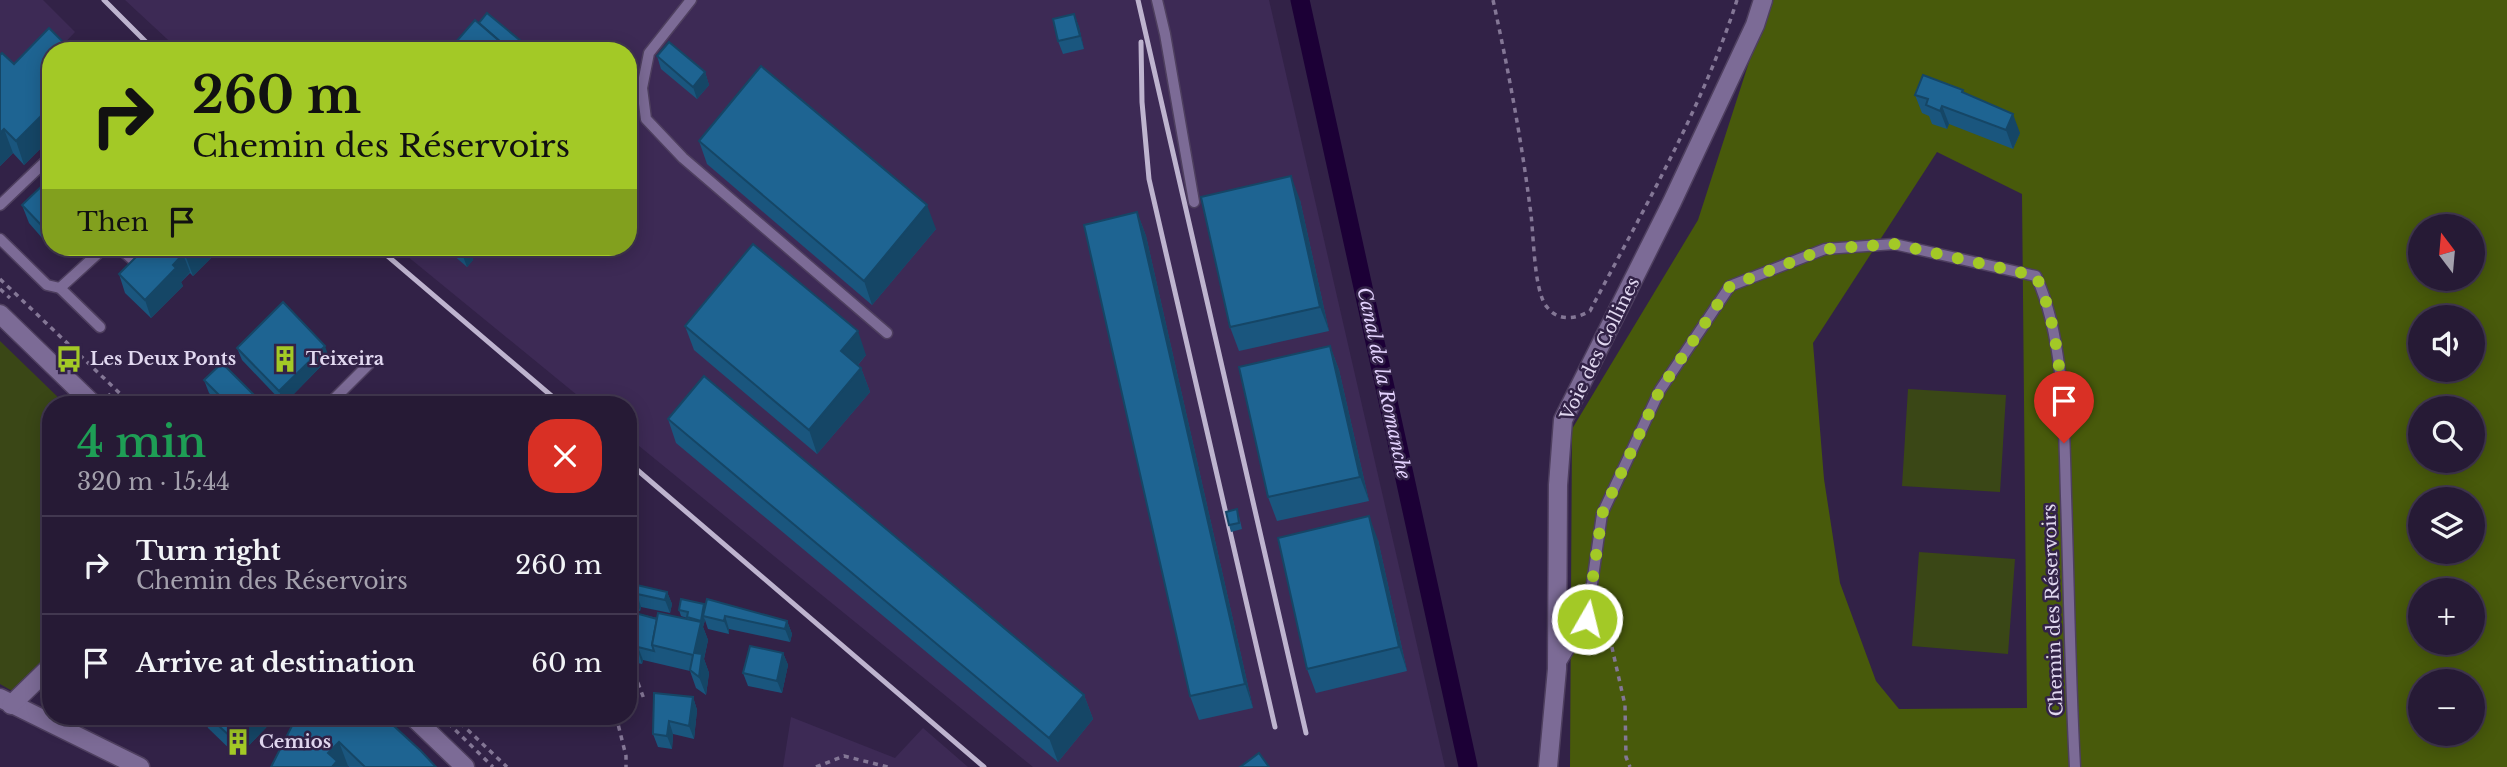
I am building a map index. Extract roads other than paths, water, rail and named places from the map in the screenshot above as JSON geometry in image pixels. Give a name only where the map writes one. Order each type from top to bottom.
[{"type":"street","name":"Voie des Collines","points":[[1548,767],[1557,669],[1558,485],[1563,420],[1672,202],[1755,24],[1763,0]]},
{"type":"street","points":[[0,314],[85,396]]},
{"type":"street","points":[[42,673],[5,702],[42,720]]},
{"type":"street","points":[[53,725],[140,767]]},
{"type":"street","points":[[421,725],[465,767]]},
{"type":"lane","points":[[691,0],[649,53],[642,88],[646,119],[683,158],[887,333]]},
{"type":"lane","points":[[1157,0],[1194,202]]},
{"type":"lane","points":[[0,205],[42,165]]},
{"type":"lane","points":[[0,239],[47,285],[60,288],[100,327]]},
{"type":"lane","name":"Chemin des Réservoirs","points":[[1557,669],[1587,619],[1602,514],[1660,390],[1730,286],[1825,249],[1894,244],[2036,276],[2046,299],[2062,393],[2069,666],[2075,767]]},
{"type":"lane","points":[[60,288],[95,256]]},
{"type":"lane","points":[[128,256],[132,259]]},
{"type":"lane","points":[[337,396],[369,364]]},
{"type":"waterway","name":"Canal de la Romanche","points":[[1300,0],[1468,766]]},
{"type":"railway","points":[[104,0],[146,42]]},
{"type":"railway","points":[[1138,0],[1306,733]]},
{"type":"railway","points":[[1141,42],[1142,102],[1149,179],[1275,727]]},
{"type":"railway","points":[[388,256],[552,396]]},
{"type":"railway","points":[[637,470],[984,767]]},
{"type":"place","name":"Les Deux Ponts","points":[[69,359]]},
{"type":"place","name":"Teixeira","points":[[285,359]]},
{"type":"place","name":"Cemios","points":[[238,742]]}]
